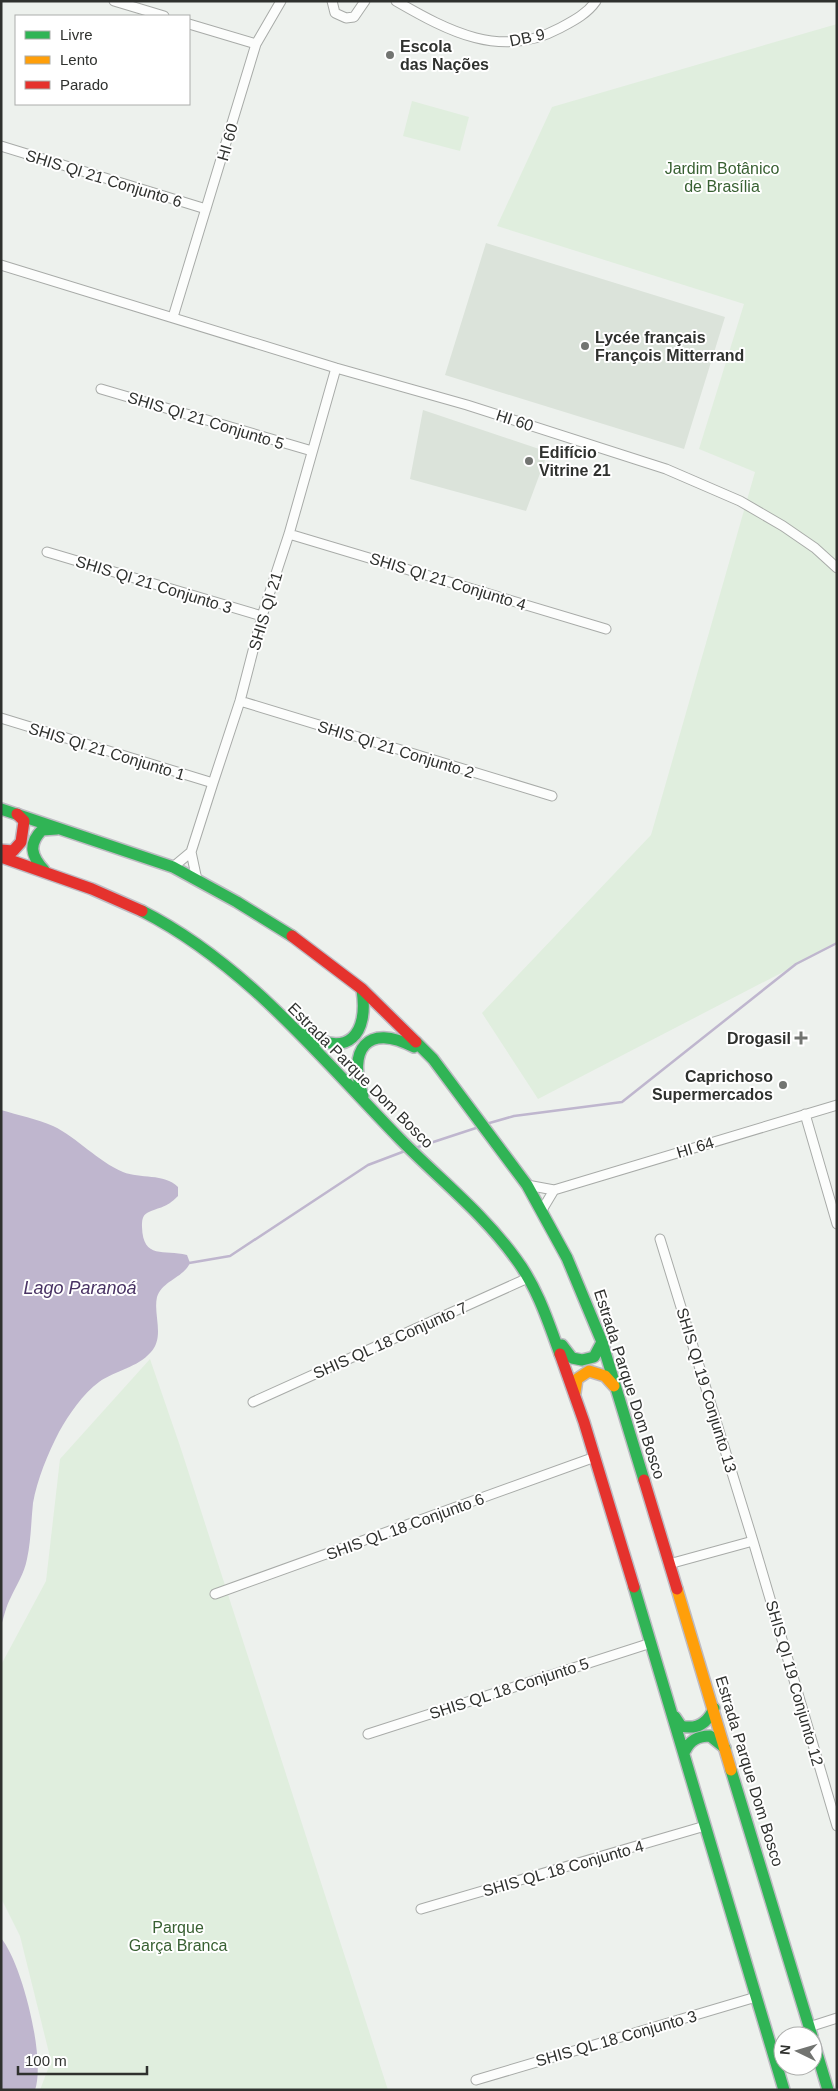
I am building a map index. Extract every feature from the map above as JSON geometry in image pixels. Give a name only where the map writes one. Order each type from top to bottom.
[{"type":"main road","name":"Estrada Parque Dom Bosco","points":[[1,809],[173,867],[292,936],[362,989],[433,1059],[500,1146],[527,1185],[542,1210],[582,1292],[602,1342],[808,2026]]},
{"type":"main road","points":[[1,850],[13,851],[21,842],[24,821],[17,814]]},
{"type":"main road","points":[[45,871],[33,859],[32,849],[34,841],[42,830],[62,828]]},
{"type":"main road","name":"Estrada Parque Dom Bosco","points":[[1,857],[87,886],[180,931],[236,973],[289,1024],[495,1234],[528,1278],[550,1326],[575,1393],[685,1752],[705,1826],[784,2090]]},
{"type":"main road","points":[[289,1024],[296,1026],[318,1043],[336,1045],[347,1042],[360,1032],[366,1015],[362,989]]},
{"type":"main road","points":[[368,1104],[356,1077],[356,1061],[359,1050],[368,1041],[389,1036],[402,1040],[433,1059]]},
{"type":"main road","points":[[550,1326],[565,1350],[577,1360],[594,1357],[602,1342]]},
{"type":"main road","points":[[575,1393],[577,1379],[589,1371],[605,1376],[616,1388]]},
{"type":"main road","points":[[673,1715],[681,1726],[696,1727],[706,1723],[711,1718],[714,1708]]},
{"type":"main road","points":[[685,1752],[691,1740],[700,1736],[710,1736],[725,1748]]},
{"type":"main road","points":[[823,2073],[828,2090]]},
{"type":"street","points":[[114,1],[161,15]]},
{"type":"street","name":"HI 60","points":[[173,317],[256,44],[281,1]]},
{"type":"street","points":[[332,1],[335,13],[346,18],[354,17],[365,1]]},
{"type":"street","name":"DB 9","points":[[396,1],[456,33],[490,42],[514,43],[536,38],[557,30],[584,14],[596,1]]},
{"type":"street","points":[[190,24],[256,44]]},
{"type":"street","name":"SHIS QI 21 Conjunto 6","points":[[1,146],[206,209]]},
{"type":"street","name":"HI 60","points":[[1,265],[336,368],[467,405],[666,469],[740,501],[783,526],[815,548],[837,568]]},
{"type":"street","name":"SHIS QI 21","points":[[197,880],[191,852],[240,701],[262,616],[289,534],[336,368]]},
{"type":"street","name":"SHIS QI 21 Conjunto 5","points":[[101,389],[312,451]]},
{"type":"street","name":"SHIS QI 21 Conjunto 4","points":[[289,534],[606,629]]},
{"type":"street","name":"SHIS QI 21 Conjunto 3","points":[[47,552],[262,616]]},
{"type":"street","name":"SHIS QI 21 Conjunto 2","points":[[240,701],[552,796]]},
{"type":"street","name":"SHIS QI 21 Conjunto 1","points":[[1,718],[213,783]]},
{"type":"street","points":[[173,867],[191,852]]},
{"type":"street","name":"HI 64","points":[[527,1185],[554,1190],[837,1105]]},
{"type":"street","points":[[805,1114],[837,1224]]},
{"type":"street","points":[[542,1210],[554,1190]]},
{"type":"street","name":"SHIS QI 19 Conjunto 13","points":[[660,1239],[753,1540]]},
{"type":"street","name":"SHIS QL 18 Conjunto 7","points":[[253,1402],[528,1278]]},
{"type":"street","name":"SHIS QL 18 Conjunto 6","points":[[215,1594],[595,1457]]},
{"type":"street","points":[[669,1564],[753,1540]]},
{"type":"street","name":"SHIS QI 19 Conjunto 12","points":[[753,1540],[837,1826]]},
{"type":"street","name":"SHIS QL 18 Conjunto 5","points":[[368,1734],[651,1643]]},
{"type":"street","name":"SHIS QL 18 Conjunto 4","points":[[421,1909],[705,1826]]},
{"type":"street","name":"SHIS QL 18 Conjunto 3","points":[[476,2080],[756,1998]]},
{"type":"street","points":[[820,2026],[837,2018]]},
{"type":"shaded area","name":"Lycée français François Mitterrand","points":[[486,243],[725,317],[684,449],[445,375]]},
{"type":"shaded area","points":[[423,410],[548,452],[526,511],[410,479]]},
{"type":"green space","name":"Jardim Botânico de Brasília","points":[[837,24],[837,944],[538,1099],[482,1013],[651,835],[755,472],[699,449],[744,304],[497,226],[552,107]]},
{"type":"green space","points":[[412,101],[469,117],[460,151],[403,136]]},
{"type":"green space","name":"Parque Garça Branca","points":[[150,1359],[181,1449],[388,2090],[40,2090],[51,2061],[20,1936],[1,1898],[1,1665],[46,1581],[60,1459]]},
{"type":"water","name":"Lago Paranoá","points":[[1,1110],[53,1126],[105,1162],[123,1172],[159,1178],[178,1187],[178,1196],[174,1200],[144,1216],[142,1223],[143,1237],[151,1249],[187,1255],[190,1263],[183,1272],[163,1287],[157,1297],[158,1332],[155,1346],[151,1352],[139,1362],[99,1382],[87,1392],[59,1432],[37,1485],[26,1564],[8,1604],[1,1626]]},
{"type":"water","points":[[1,1938],[17,1968],[30,2012],[37,2057],[38,2076],[35,2090],[1,2090]]},
{"type":"waterway","points":[[486,1124],[514,1116],[622,1102],[796,964],[837,943]]},
{"type":"waterway","points":[[415,1148],[479,1127]]},
{"type":"waterway","points":[[189,1263],[230,1256],[368,1165],[405,1151]]},
{"type":"traffic: fast","points":[[1,809],[173,867],[237,902],[292,936]]},
{"type":"traffic: fast","points":[[44,870],[36,860],[33,845],[42,830],[57,829]]},
{"type":"traffic: fast","points":[[142,911],[180,933],[215,957],[280,1014],[400,1139],[489,1226],[516,1259],[530,1281],[560,1354]]},
{"type":"traffic: fast","points":[[306,1033],[333,1043],[344,1042],[352,1038],[358,1030],[362,1019],[362,990]]},
{"type":"traffic: fast","points":[[363,1096],[358,1065],[360,1054],[365,1045],[373,1039],[384,1038],[398,1040],[414,1047]]},
{"type":"traffic: fast","points":[[416,1042],[433,1059],[527,1185],[567,1258],[602,1342],[644,1480]]},
{"type":"traffic: fast","points":[[562,1345],[572,1358],[582,1360],[594,1357],[602,1342]]},
{"type":"traffic: fast","points":[[634,1587],[784,2090]]},
{"type":"traffic: fast","points":[[675,1717],[681,1726],[697,1726],[709,1718],[714,1708]]},
{"type":"traffic: fast","points":[[685,1751],[692,1741],[706,1736],[710,1736],[725,1748]]},
{"type":"traffic: fast","points":[[731,1770],[809,2026]]},
{"type":"traffic: fast","points":[[823,2073],[828,2090]]},
{"type":"traffic: slow","points":[[575,1393],[577,1379],[589,1371],[605,1376],[614,1386]]},
{"type":"traffic: slow","points":[[677,1589],[731,1770]]},
{"type":"traffic: jam","points":[[1,850],[13,851],[21,842],[24,821],[17,814]]},
{"type":"traffic: jam","points":[[1,857],[92,889],[142,911]]},
{"type":"traffic: jam","points":[[292,936],[362,989],[416,1042]]},
{"type":"traffic: jam","points":[[560,1354],[584,1422],[634,1587]]},
{"type":"traffic: jam","points":[[644,1480],[677,1589]]},
{"type":"place","name":"Escola das Nações","points":[[390,55]]},
{"type":"place","name":"Lycée français François Mitterrand","points":[[585,346]]},
{"type":"place","name":"Edifício Vitrine 21","points":[[529,461]]},
{"type":"place","name":"Drogasil","points":[[801,1038]]},
{"type":"place","name":"Caprichoso Supermercados","points":[[783,1085]]}]
